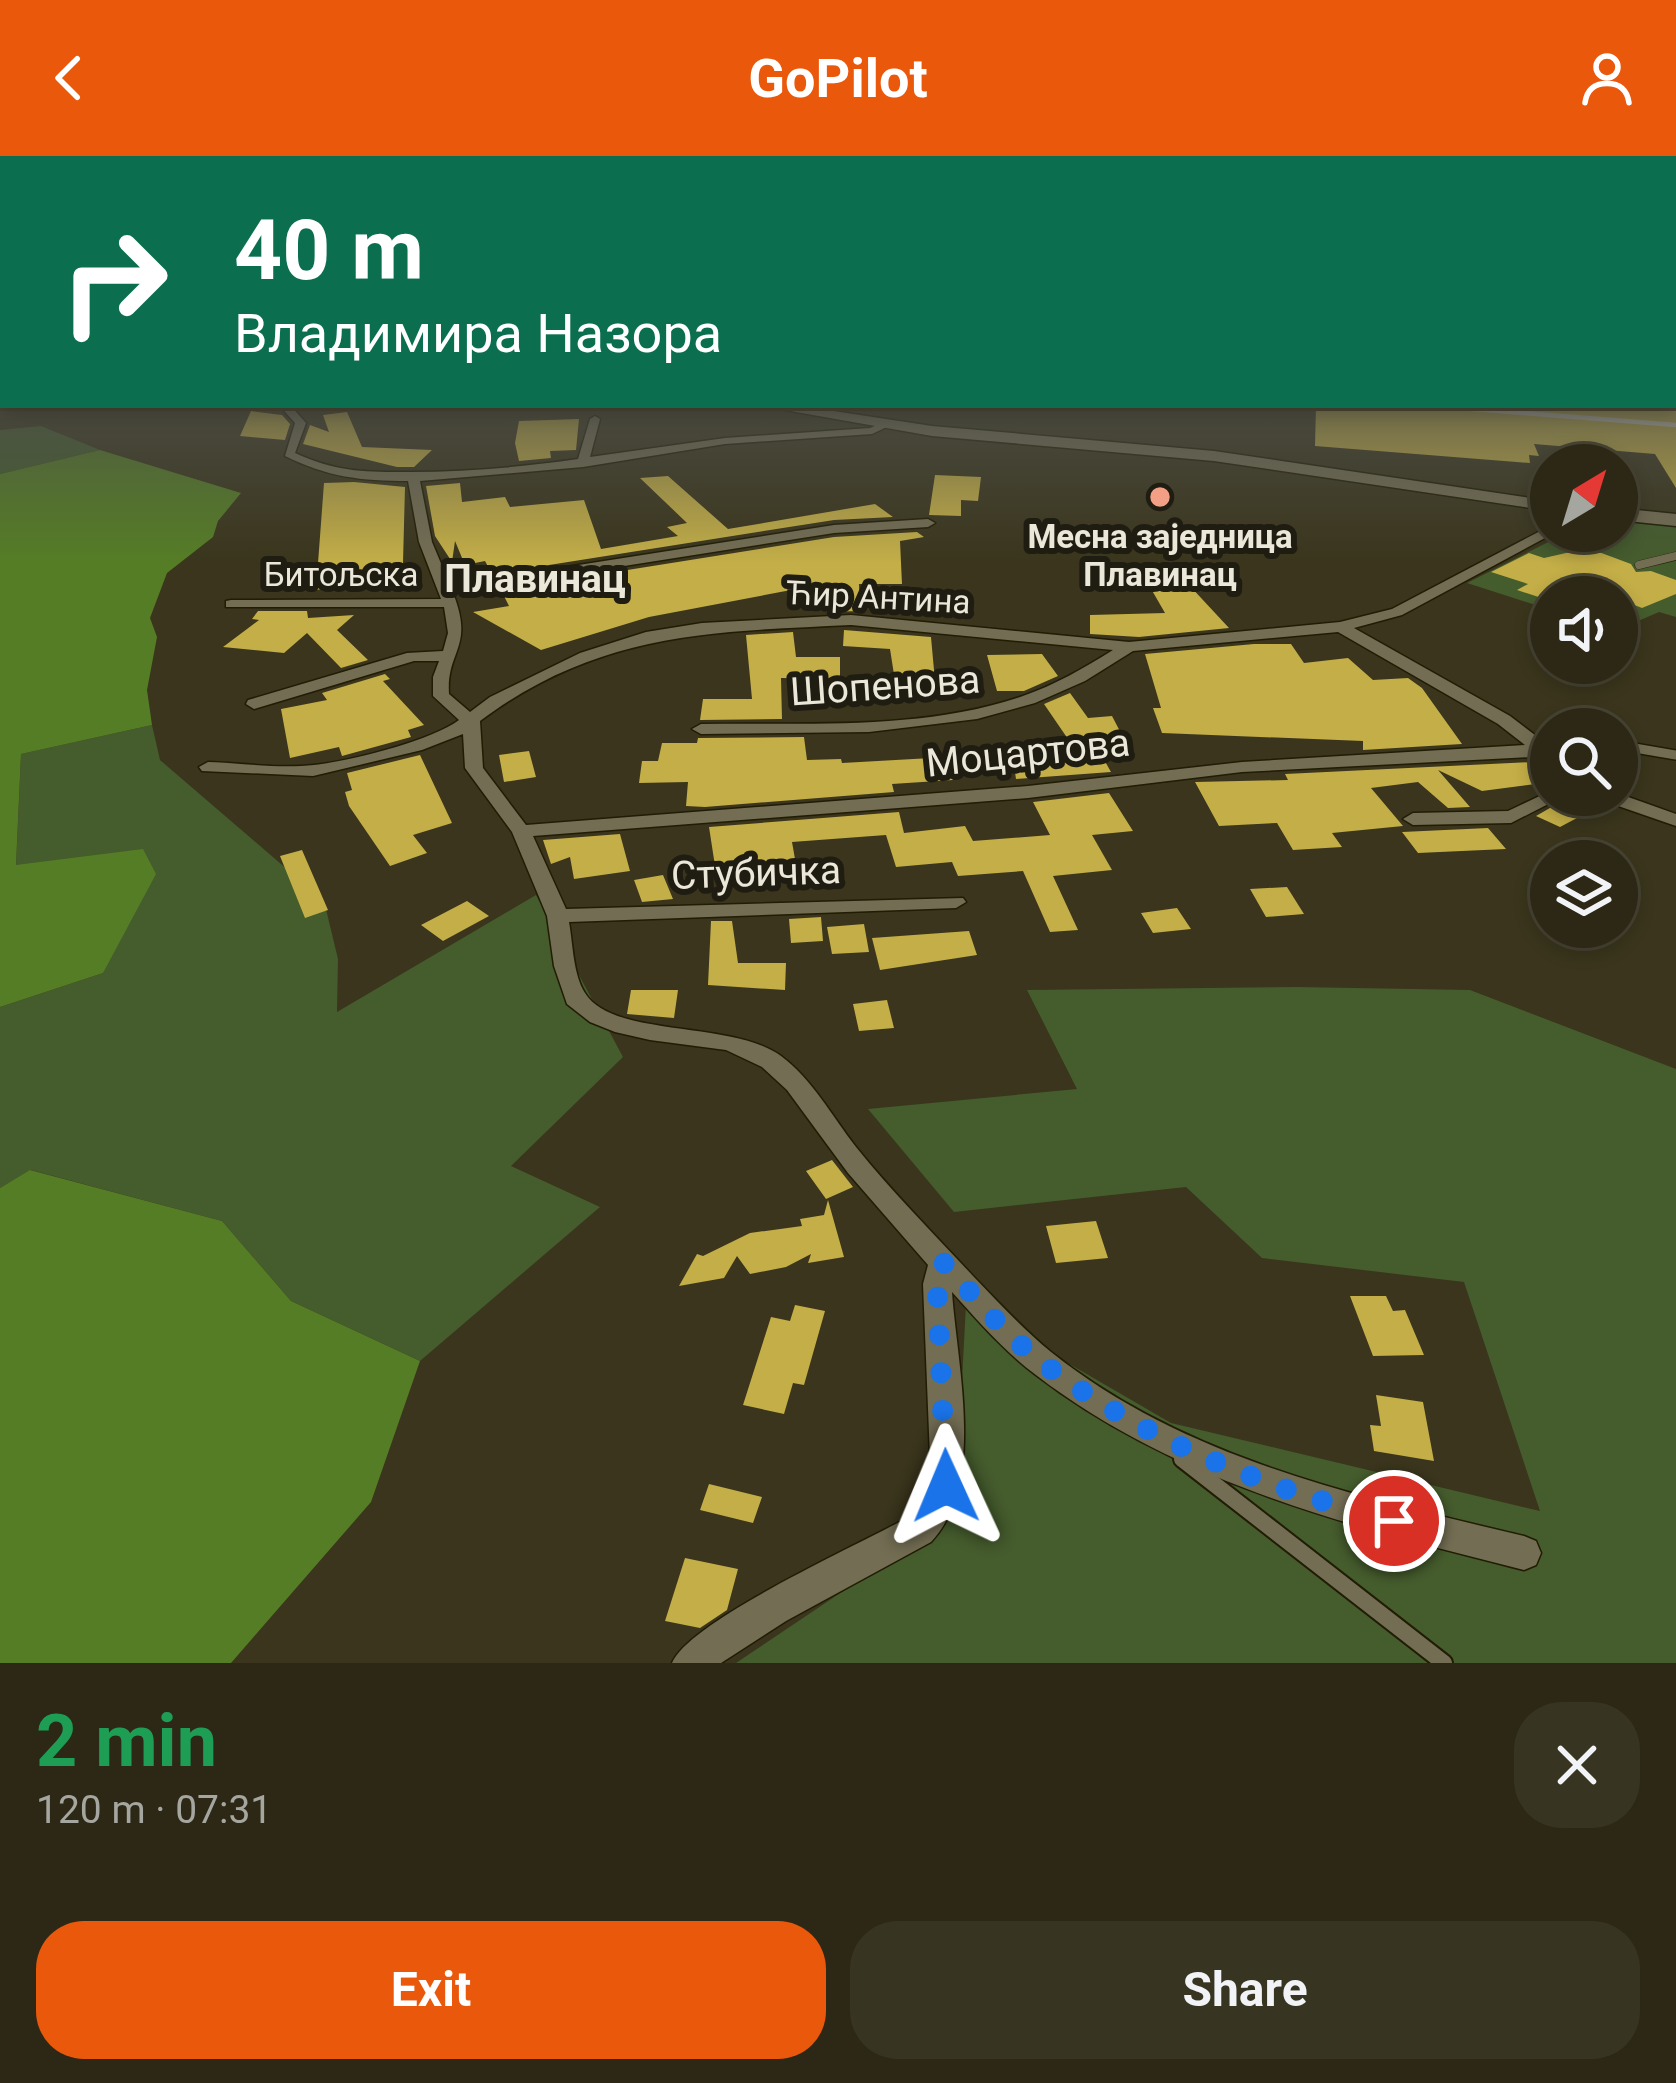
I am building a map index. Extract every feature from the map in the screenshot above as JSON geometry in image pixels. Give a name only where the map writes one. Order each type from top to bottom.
[{"type":"main road","points":[[876,422],[1196,454],[1530,503]]},
{"type":"main road","points":[[1638,516],[1676,520]]},
{"type":"street","points":[[300,422],[289,454],[295,459],[336,472],[413,475],[518,473],[726,441],[872,431],[887,424]]},
{"type":"street","points":[[583,463],[595,422]]},
{"type":"street","points":[[413,475],[429,553],[457,629],[440,676],[441,696],[471,721],[478,780],[521,831],[558,916],[570,986],[584,1008],[646,1034],[732,1044],[761,1054],[781,1070],[857,1166],[1011,1336],[1048,1367],[1160,1439],[1244,1476],[1329,1503],[1524,1553]]},
{"type":"street","name":"Битољска","points":[[231,604],[448,597],[849,527],[928,523]]},
{"type":"street","name":"Ћир Антина","points":[[208,767],[327,769],[416,746],[471,721],[507,694],[586,656],[646,637],[733,625],[851,620],[1129,646],[1341,627],[1397,612],[1530,542]]},
{"type":"street","points":[[1341,627],[1530,739]]},
{"type":"street","name":"Шопенова","points":[[701,729],[966,719],[1059,688],[1129,646]]},
{"type":"street","points":[[254,704],[413,656],[451,656]]},
{"type":"street","name":"Моцартова","points":[[521,831],[1028,792],[1243,766],[1530,748]]},
{"type":"street","points":[[1638,807],[1676,820]]},
{"type":"street","points":[[1413,819],[1511,817],[1530,808]]},
{"type":"street","name":"Стубичка","points":[[558,916],[956,902]]},
{"type":"street","points":[[690,1663],[752,1621],[919,1530],[932,1518],[941,1501],[947,1466],[937,1284],[943,1262]]},
{"type":"lane","points":[[1639,565],[1676,556]]},
{"type":"lane","points":[[1638,748],[1676,754]]},
{"type":"lane","points":[[1160,1439],[1245,1512],[1397,1620],[1444,1663]]},
{"type":"green space","points":[[41,426],[100,450],[0,474],[0,430]]},
{"type":"green space","points":[[100,450],[241,493],[218,521],[213,537],[167,573],[150,618],[157,637],[147,690],[152,725],[21,754],[16,865],[143,849],[156,874],[103,973],[0,1007],[0,474]]},
{"type":"green space","points":[[1638,520],[1676,524],[1676,617],[1659,612],[1638,621],[1638,576],[1530,576],[1530,603],[1467,583],[1530,551],[1638,552]]},
{"type":"green space","points":[[152,725],[160,760],[324,901],[338,959],[337,1012],[536,895],[623,1057],[511,1166],[600,1207],[420,1361],[291,1301],[222,1221],[31,1170],[0,1188],[0,1007],[103,973],[142,850],[16,866],[21,754]]},
{"type":"green space","points":[[1027,990],[1470,990],[1676,1069],[1676,1663],[736,1663],[955,1516],[966,1304],[1171,1423],[1540,1511],[1464,1282],[1262,1258],[1186,1187],[954,1212],[868,1109],[1077,1089]]},
{"type":"green space","points":[[30,1170],[222,1221],[291,1301],[420,1361],[371,1502],[231,1663],[0,1663],[0,1188]]},
{"type":"building","points":[[246,422],[290,424],[285,440],[240,436]]},
{"type":"building","points":[[326,422],[351,422],[362,447],[432,450],[414,467],[397,467],[303,444],[310,425],[329,432]]},
{"type":"building","points":[[519,422],[579,422],[576,450],[550,451],[551,458],[519,461],[515,443]]},
{"type":"building","points":[[1316,422],[1676,422],[1676,488],[1655,454],[1638,453],[1638,444],[1530,444],[1530,463],[1315,446]]},
{"type":"building","points":[[935,475],[981,477],[978,501],[961,500],[961,516],[929,515]]},
{"type":"building","points":[[668,476],[728,529],[875,504],[893,517],[834,520],[492,574],[485,561],[465,565],[455,541],[452,562],[435,536],[426,486],[460,483],[462,502],[505,497],[510,507],[584,500],[601,549],[678,536],[667,527],[687,523],[640,478]]},
{"type":"building","points":[[324,483],[405,487],[403,563],[397,564],[392,577],[316,590]]},
{"type":"building","points":[[917,532],[924,537],[900,541],[902,584],[859,584],[860,611],[826,612],[828,583],[649,617],[541,650],[473,612],[509,606],[501,590],[834,537]]},
{"type":"building","points":[[1599,552],[1631,564],[1636,572],[1651,571],[1676,580],[1676,594],[1642,608],[1638,606],[1638,576],[1530,576],[1530,594],[1517,590],[1528,584],[1491,572],[1529,553],[1544,558]]},
{"type":"building","points":[[1189,585],[1229,628],[1139,637],[1090,634],[1090,615],[1165,613],[1150,587]]},
{"type":"building","points":[[258,611],[307,611],[308,618],[354,615],[337,630],[368,660],[341,668],[307,633],[284,653],[223,647],[259,620],[252,619]]},
{"type":"building","points":[[844,630],[931,637],[935,681],[895,681],[890,649],[843,646]]},
{"type":"building","points":[[793,632],[796,657],[840,657],[840,679],[781,678],[782,719],[700,720],[703,699],[752,699],[746,635]]},
{"type":"building","points":[[1291,644],[1304,663],[1348,658],[1373,680],[1408,678],[1422,688],[1462,744],[1363,750],[1363,741],[1162,733],[1153,708],[1161,708],[1145,654]]},
{"type":"building","points":[[1042,654],[1058,676],[1024,691],[997,691],[987,655]]},
{"type":"building","points":[[385,674],[390,679],[383,681],[424,725],[408,730],[411,737],[342,756],[339,747],[290,758],[281,709],[327,700],[322,693]]},
{"type":"building","points":[[1070,693],[1088,718],[1112,716],[1124,739],[1093,740],[1111,772],[1016,779],[1013,759],[1067,759],[1059,743],[1070,742],[1044,704]]},
{"type":"building","points":[[804,737],[807,760],[841,759],[842,763],[949,757],[953,780],[892,784],[894,792],[705,807],[686,806],[688,782],[639,783],[642,761],[658,761],[662,743]]},
{"type":"building","points":[[529,751],[536,777],[504,782],[499,755]]},
{"type":"building","points":[[420,755],[452,823],[413,835],[427,853],[390,866],[349,806],[345,792],[352,790],[347,773]]},
{"type":"building","points":[[1530,762],[1530,785],[1482,791],[1438,770],[1470,807],[1448,808],[1418,782],[1371,788],[1403,826],[1332,833],[1342,847],[1293,850],[1277,823],[1219,826],[1195,782],[1288,780],[1285,774]]},
{"type":"building","points":[[1109,793],[1133,831],[1092,835],[1112,870],[1053,876],[1078,930],[1050,932],[1023,871],[958,876],[952,862],[896,867],[886,835],[792,842],[795,859],[715,866],[709,827],[899,812],[904,833],[965,826],[973,841],[1050,835],[1033,802]]},
{"type":"building","points":[[1536,816],[1581,816],[1560,827]]},
{"type":"building","points":[[1488,828],[1506,849],[1418,853],[1402,832]]},
{"type":"building","points":[[620,834],[630,871],[574,879],[570,857],[551,864],[543,840]]},
{"type":"building","points":[[302,850],[328,910],[305,918],[280,856]]},
{"type":"building","points":[[663,875],[673,899],[642,902],[634,880]]},
{"type":"building","points":[[1287,887],[1304,914],[1266,917],[1250,889]]},
{"type":"building","points":[[467,901],[489,916],[443,941],[421,925]]},
{"type":"building","points":[[1177,908],[1191,929],[1153,933],[1141,913]]},
{"type":"building","points":[[821,917],[823,941],[791,943],[789,919]]},
{"type":"building","points":[[711,921],[732,921],[738,963],[786,963],[785,990],[708,985]]},
{"type":"building","points":[[864,924],[869,952],[832,954],[827,927]]},
{"type":"building","points":[[969,931],[977,955],[880,970],[872,938]]},
{"type":"building","points":[[631,990],[678,990],[674,1018],[627,1014]]},
{"type":"building","points":[[887,1000],[894,1028],[859,1031],[853,1004]]},
{"type":"building","points":[[832,1160],[853,1187],[826,1199],[806,1171]]},
{"type":"building","points":[[828,1200],[844,1257],[808,1263],[811,1254],[786,1267],[750,1274],[737,1256],[724,1278],[679,1286],[697,1254],[703,1256],[750,1233],[802,1226],[800,1219],[824,1215]]},
{"type":"building","points":[[1096,1221],[1108,1258],[1056,1263],[1046,1226]]},
{"type":"building","points":[[1350,1296],[1386,1296],[1393,1311],[1405,1310],[1424,1355],[1373,1356]]},
{"type":"building","points":[[795,1305],[825,1311],[804,1385],[793,1383],[784,1414],[743,1405],[771,1317],[790,1321]]},
{"type":"building","points":[[1376,1395],[1423,1402],[1434,1461],[1374,1451],[1370,1425],[1381,1426]]},
{"type":"building","points":[[709,1484],[762,1497],[753,1523],[700,1510]]},
{"type":"building","points":[[685,1558],[738,1569],[727,1610],[700,1628],[665,1621]]},
{"type":"railway","points":[[1642,422],[1676,425]]},
{"type":"place","name":"Месна заједница Плавинац","points":[[1160,497]]},
{"type":"district","name":"Плавинац","points":[[535,579]]},
{"type":"route","points":[[946,1486],[937,1284],[943,1262],[1011,1336],[1048,1367],[1160,1439],[1244,1476],[1394,1521]]}]
